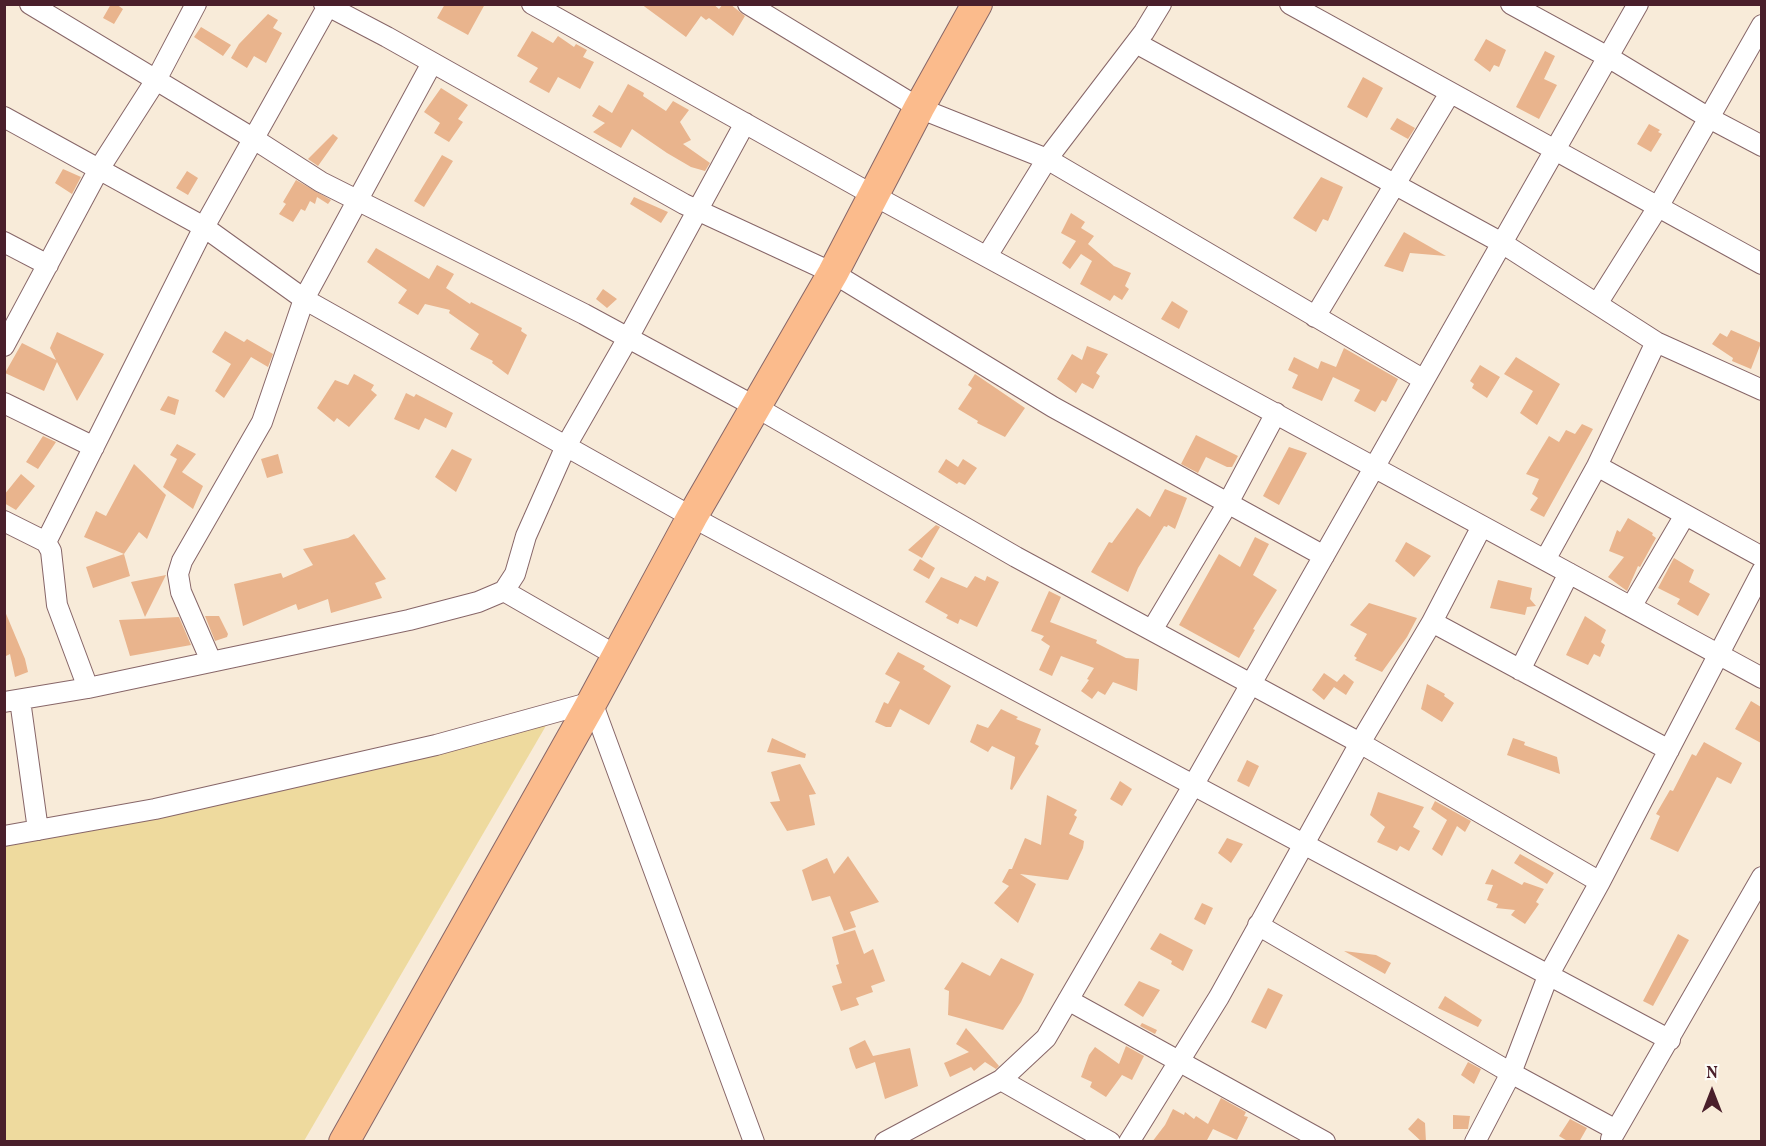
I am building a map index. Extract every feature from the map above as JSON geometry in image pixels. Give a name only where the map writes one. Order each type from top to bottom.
[{"type":"main road","points":[[344,1142],[592,702],[692,517],[833,273],[919,108],[977,4]]},
{"type":"street","points":[[30,4],[254,138],[321,182],[628,338],[756,407],[1016,557],[1360,743],[1600,882]]},
{"type":"street","points":[[4,346],[99,169],[156,80],[196,4]]},
{"type":"street","points":[[532,4],[873,195],[1761,678]]},
{"type":"street","points":[[748,4],[919,108],[1047,159],[1424,381]]},
{"type":"street","points":[[987,256],[1047,159],[1136,43],[1161,4]]},
{"type":"street","points":[[1290,4],[1761,264]]},
{"type":"street","points":[[1511,4],[1608,57],[1709,118],[1761,146]]},
{"type":"street","points":[[885,1142],[1001,1080],[1046,1038],[1194,784],[1638,4]]},
{"type":"street","points":[[46,542],[204,227],[327,5],[698,210],[833,273],[1053,407],[1324,556]]},
{"type":"street","points":[[1598,304],[1658,207],[1761,25]]},
{"type":"street","points":[[1136,43],[1502,243],[1656,342],[1761,390]]},
{"type":"street","points":[[211,661],[181,592],[178,574],[182,561],[261,422],[304,299],[432,63]]},
{"type":"street","points":[[1316,317],[1450,93]]},
{"type":"street","points":[[4,117],[204,227],[304,299],[692,517],[1670,1040]]},
{"type":"street","points":[[38,830],[12,701],[88,688],[409,620],[462,606],[504,591],[515,574],[526,536],[566,446],[628,338],[745,123]]},
{"type":"street","points":[[4,242],[48,265]]},
{"type":"street","points":[[1545,560],[1597,466],[1656,342]]},
{"type":"street","points":[[4,403],[94,447]]},
{"type":"street","points":[[1152,630],[1228,503],[1276,413]]},
{"type":"street","points":[[1597,466],[1761,557]]},
{"type":"street","points":[[1631,607],[1685,515]]},
{"type":"street","points":[[4,521],[46,542],[51,551],[57,604],[88,688]]},
{"type":"street","points":[[1129,1142],[1219,997],[1360,743],[1432,622],[1482,526]]},
{"type":"street","points":[[1475,1142],[1511,1073],[1548,976],[1600,882],[1761,571]]},
{"type":"street","points":[[1520,670],[1569,573]]},
{"type":"street","points":[[504,591],[617,656]]},
{"type":"street","points":[[1432,622],[1669,750]]},
{"type":"street","points":[[4,836],[155,809],[436,745],[592,702],[754,1142]]},
{"type":"street","points":[[1258,926],[1511,1073],[1613,1136],[1670,1040],[1761,877]]},
{"type":"street","points":[[1068,1000],[1313,1139]]},
{"type":"street","points":[[1001,1080],[1110,1142]]},
{"type":"sand","points":[[547,724],[304,1141],[5,1141],[4,837]]},
{"type":"building","points":[[111,4],[116,4],[123,9],[114,24],[103,18]]},
{"type":"building","points":[[445,4],[485,4],[468,35],[437,18]]},
{"type":"building","points":[[641,4],[713,4],[719,9],[723,4],[730,4],[745,16],[733,36],[709,18],[706,20],[701,16],[686,37]]},
{"type":"building","points":[[268,14],[278,20],[273,28],[282,33],[266,63],[254,56],[247,68],[231,58],[239,44]]},
{"type":"building","points":[[201,27],[231,45],[223,56],[194,37]]},
{"type":"building","points":[[532,31],[553,43],[558,36],[574,47],[576,44],[587,50],[583,57],[594,62],[580,89],[558,77],[549,93],[529,82],[538,68],[517,56]]},
{"type":"building","points":[[1486,39],[1506,50],[1499,67],[1494,65],[1490,72],[1474,60]]},
{"type":"building","points":[[1545,51],[1555,56],[1544,79],[1557,85],[1539,119],[1516,107]]},
{"type":"building","points":[[1363,77],[1383,88],[1367,118],[1347,107]]},
{"type":"building","points":[[628,84],[644,93],[643,96],[666,111],[673,101],[689,110],[680,122],[691,140],[683,144],[710,163],[705,171],[691,167],[632,129],[621,148],[593,132],[605,123],[592,116],[599,105],[612,113]]},
{"type":"building","points":[[441,88],[468,105],[458,119],[463,122],[449,142],[434,133],[440,123],[424,112]]},
{"type":"building","points":[[1397,118],[1415,128],[1408,139],[1390,129]]},
{"type":"building","points":[[1649,124],[1660,130],[1658,132],[1662,134],[1651,152],[1637,144]]},
{"type":"building","points":[[333,134],[338,138],[318,166],[308,159]]},
{"type":"building","points":[[442,155],[453,161],[424,207],[414,201]]},
{"type":"building","points":[[63,169],[81,177],[72,194],[55,183]]},
{"type":"building","points":[[187,171],[198,178],[188,195],[176,188]]},
{"type":"building","points":[[1321,177],[1343,187],[1328,221],[1323,219],[1316,232],[1293,218]]},
{"type":"building","points":[[296,180],[331,200],[328,204],[317,197],[315,204],[310,201],[305,211],[301,209],[293,222],[279,214]]},
{"type":"building","points":[[634,197],[668,212],[661,223],[630,204]]},
{"type":"building","points":[[1071,213],[1085,222],[1081,228],[1094,236],[1088,244],[1114,266],[1131,273],[1125,286],[1129,289],[1122,300],[1114,295],[1110,301],[1080,284],[1092,261],[1081,254],[1070,269],[1062,263],[1076,241],[1061,233]]},
{"type":"building","points":[[1404,232],[1446,256],[1410,253],[1403,272],[1384,266]]},
{"type":"building","points":[[376,248],[429,279],[437,265],[454,274],[446,288],[470,304],[471,302],[522,328],[521,331],[527,335],[508,375],[492,363],[493,361],[470,349],[479,334],[449,313],[450,310],[425,304],[418,315],[398,303],[407,290],[367,262]]},
{"type":"building","points":[[603,289],[617,299],[607,308],[596,299]]},
{"type":"building","points":[[1172,301],[1188,311],[1179,329],[1161,319]]},
{"type":"building","points":[[1731,330],[1761,343],[1751,369],[1732,361],[1733,358],[1712,344],[1720,333],[1727,337]]},
{"type":"building","points":[[225,331],[244,342],[247,339],[273,354],[268,367],[251,357],[224,398],[215,391],[231,364],[212,352]]},
{"type":"building","points":[[57,332],[104,354],[77,401],[57,362],[44,391],[5,373],[22,343],[56,360],[50,348]]},
{"type":"building","points":[[1087,346],[1108,354],[1096,373],[1100,376],[1093,389],[1082,383],[1076,393],[1057,379],[1072,354],[1082,360]]},
{"type":"building","points":[[1344,348],[1398,379],[1386,402],[1382,400],[1375,412],[1354,401],[1360,390],[1333,377],[1322,401],[1292,388],[1298,375],[1288,370],[1294,357],[1318,369],[1321,361],[1336,367]]},
{"type":"building","points":[[1516,357],[1560,384],[1537,425],[1520,413],[1533,391],[1504,374]]},
{"type":"building","points":[[1480,365],[1500,377],[1487,398],[1472,388],[1474,384],[1470,381]]},
{"type":"building","points":[[354,374],[374,385],[371,390],[377,395],[349,427],[337,418],[334,422],[317,408],[335,380],[348,385]]},
{"type":"building","points":[[975,374],[1025,408],[1005,437],[977,423],[978,421],[958,409],[972,388],[968,385]]},
{"type":"building","points":[[406,393],[414,397],[416,394],[453,413],[446,428],[425,418],[419,430],[394,419]]},
{"type":"building","points":[[168,396],[179,400],[175,415],[160,410]]},
{"type":"building","points":[[1582,424],[1593,429],[1544,517],[1530,510],[1538,498],[1532,494],[1539,479],[1526,474],[1549,436],[1559,442],[1566,430],[1575,434]]},
{"type":"building","points":[[1196,435],[1238,456],[1232,467],[1206,457],[1198,473],[1181,464]]},
{"type":"building","points":[[43,436],[56,442],[38,469],[26,462]]},
{"type":"building","points":[[177,444],[196,454],[182,472],[203,486],[193,509],[163,487],[177,459],[170,455]]},
{"type":"building","points":[[1289,447],[1307,453],[1279,505],[1263,496]]},
{"type":"building","points":[[452,449],[472,459],[456,492],[435,477]]},
{"type":"building","points":[[278,454],[283,473],[267,478],[261,459]]},
{"type":"building","points":[[946,459],[958,467],[963,459],[977,468],[965,485],[959,482],[957,484],[938,472]]},
{"type":"building","points":[[134,464],[166,495],[147,539],[139,532],[124,554],[84,537],[96,511],[106,516]]},
{"type":"building","points":[[21,474],[35,486],[16,510],[4,503],[4,495]]},
{"type":"building","points":[[1165,489],[1187,498],[1175,529],[1168,525],[1164,526],[1138,568],[1128,592],[1091,572],[1109,542],[1112,543],[1137,508],[1150,517]]},
{"type":"building","points":[[1628,518],[1653,533],[1652,535],[1656,538],[1640,567],[1638,566],[1627,591],[1608,577],[1624,557],[1609,551],[1617,530],[1620,532]]},
{"type":"building","points":[[936,525],[940,527],[922,558],[908,550]]},
{"type":"building","points":[[354,534],[386,579],[375,583],[382,598],[331,613],[328,599],[298,610],[296,604],[243,626],[234,584],[281,573],[283,578],[313,565],[303,549],[348,538]]},
{"type":"building","points":[[1255,537],[1269,544],[1253,575],[1277,590],[1253,629],[1255,630],[1239,658],[1179,625],[1219,554],[1240,567]]},
{"type":"building","points":[[1406,542],[1431,556],[1414,577],[1395,561]]},
{"type":"building","points":[[124,554],[130,576],[93,588],[86,567]]},
{"type":"building","points":[[1674,558],[1694,570],[1689,582],[1710,594],[1698,616],[1677,604],[1680,599],[1658,588]]},
{"type":"building","points":[[920,559],[935,568],[929,579],[913,570]]},
{"type":"building","points":[[166,575],[145,617],[131,582]]},
{"type":"building","points":[[975,576],[985,581],[987,576],[999,582],[977,627],[960,619],[958,624],[946,618],[948,615],[925,602],[941,577],[967,588]]},
{"type":"building","points":[[1498,580],[1532,588],[1530,599],[1536,606],[1527,607],[1525,615],[1490,608]]},
{"type":"building","points":[[1049,591],[1061,597],[1050,622],[1097,640],[1096,643],[1126,658],[1139,659],[1137,691],[1113,682],[1105,695],[1098,691],[1092,699],[1081,691],[1094,668],[1061,656],[1052,676],[1039,670],[1050,646],[1041,640],[1044,636],[1031,631]]},
{"type":"building","points":[[1369,603],[1417,618],[1407,637],[1382,672],[1355,660],[1357,658],[1354,656],[1367,634],[1350,625]]},
{"type":"building","points":[[4,609],[25,659],[28,672],[15,677],[10,654],[4,657]]},
{"type":"building","points":[[205,616],[219,616],[228,634],[227,637],[215,641]]},
{"type":"building","points":[[1585,616],[1606,630],[1601,642],[1605,645],[1600,657],[1594,654],[1588,665],[1566,655]]},
{"type":"building","points":[[179,617],[191,645],[130,656],[119,620]]},
{"type":"building","points":[[898,652],[925,666],[923,669],[951,686],[929,725],[900,709],[891,727],[875,722],[884,702],[888,704],[900,682],[885,674]]},
{"type":"building","points":[[1324,673],[1337,682],[1344,674],[1354,682],[1346,695],[1334,687],[1324,700],[1312,690]]},
{"type":"building","points":[[1427,684],[1445,694],[1444,696],[1454,703],[1442,722],[1421,709]]},
{"type":"building","points":[[1751,701],[1761,707],[1761,743],[1735,729]]},
{"type":"building","points":[[1001,709],[1018,717],[1016,719],[1041,729],[1035,744],[1039,746],[1012,790],[1010,789],[1015,757],[992,746],[988,752],[970,742],[977,724],[988,728]]},
{"type":"building","points":[[772,738],[806,754],[805,758],[767,752]]},
{"type":"building","points":[[1513,738],[1525,742],[1524,745],[1557,757],[1560,774],[1507,755]]},
{"type":"building","points":[[1704,742],[1742,763],[1731,784],[1717,777],[1678,852],[1650,839],[1660,816],[1656,814],[1670,790],[1673,791],[1692,754],[1696,756]]},
{"type":"building","points":[[1247,760],[1259,766],[1249,787],[1237,781]]},
{"type":"building","points":[[800,764],[816,794],[809,795],[815,825],[787,831],[770,802],[780,801],[771,772]]},
{"type":"building","points":[[1120,781],[1132,789],[1122,806],[1110,799]]},
{"type":"building","points":[[1378,792],[1424,807],[1413,827],[1420,831],[1409,851],[1400,846],[1397,851],[1377,842],[1385,827],[1370,815]]},
{"type":"building","points":[[1047,795],[1077,810],[1074,815],[1077,817],[1069,834],[1084,841],[1083,848],[1068,880],[1020,874],[1036,884],[1018,923],[994,903],[1009,886],[1002,882],[1009,869],[1012,869],[1025,838],[1041,845]]},
{"type":"building","points":[[1435,801],[1471,821],[1465,832],[1457,826],[1442,856],[1432,849],[1447,820],[1431,809]]},
{"type":"building","points":[[1227,838],[1243,844],[1231,863],[1218,853]]},
{"type":"building","points":[[1520,854],[1554,873],[1547,884],[1514,863]]},
{"type":"building","points":[[848,856],[879,902],[850,912],[856,927],[844,931],[830,896],[812,901],[802,870],[827,858],[834,874]]},
{"type":"building","points":[[1492,869],[1522,885],[1524,882],[1544,889],[1536,902],[1539,904],[1525,924],[1511,915],[1515,910],[1496,908],[1498,904],[1487,900],[1493,885],[1485,884]]},
{"type":"building","points":[[1202,903],[1213,908],[1205,925],[1194,919]]},
{"type":"building","points":[[855,930],[864,954],[873,949],[885,981],[871,986],[873,992],[856,998],[859,1005],[841,1011],[832,986],[842,983],[836,965],[839,964],[832,937]]},
{"type":"building","points":[[1160,933],[1193,950],[1183,971],[1171,964],[1172,961],[1150,949]]},
{"type":"building","points":[[1678,934],[1689,940],[1653,1006],[1643,1001]]},
{"type":"building","points":[[1344,951],[1376,955],[1391,963],[1385,974]]},
{"type":"building","points":[[1001,958],[1034,974],[1021,1002],[1003,1030],[948,1015],[949,991],[944,989],[962,962],[990,976]]},
{"type":"building","points":[[1139,981],[1160,990],[1143,1017],[1124,1005]]},
{"type":"building","points":[[1268,988],[1283,995],[1266,1029],[1251,1022]]},
{"type":"building","points":[[1445,996],[1482,1020],[1478,1027],[1438,1008]]},
{"type":"building","points":[[1142,1023],[1157,1030],[1155,1034],[1140,1026]]},
{"type":"building","points":[[966,1028],[999,1066],[996,1069],[985,1062],[974,1071],[971,1067],[950,1077],[944,1063],[969,1052],[956,1044]]},
{"type":"building","points":[[865,1040],[873,1056],[910,1048],[918,1086],[885,1099],[875,1062],[856,1069],[852,1059],[849,1048]]},
{"type":"building","points":[[1126,1046],[1144,1056],[1132,1080],[1122,1075],[1106,1097],[1090,1087],[1092,1082],[1081,1077],[1089,1055],[1095,1047],[1119,1064]]},
{"type":"building","points":[[1468,1062],[1481,1069],[1474,1084],[1461,1075]]},
{"type":"building","points":[[1221,1098],[1246,1112],[1244,1116],[1248,1117],[1237,1140],[1213,1129],[1206,1142],[1152,1142],[1165,1125],[1173,1109],[1184,1115],[1185,1112],[1194,1119],[1196,1116],[1208,1124]]},
{"type":"building","points":[[1453,1115],[1470,1116],[1468,1129],[1453,1129]]},
{"type":"building","points":[[1418,1118],[1425,1123],[1426,1142],[1422,1142],[1408,1129]]},
{"type":"building","points":[[1570,1119],[1587,1128],[1579,1142],[1569,1142],[1559,1136]]}]
